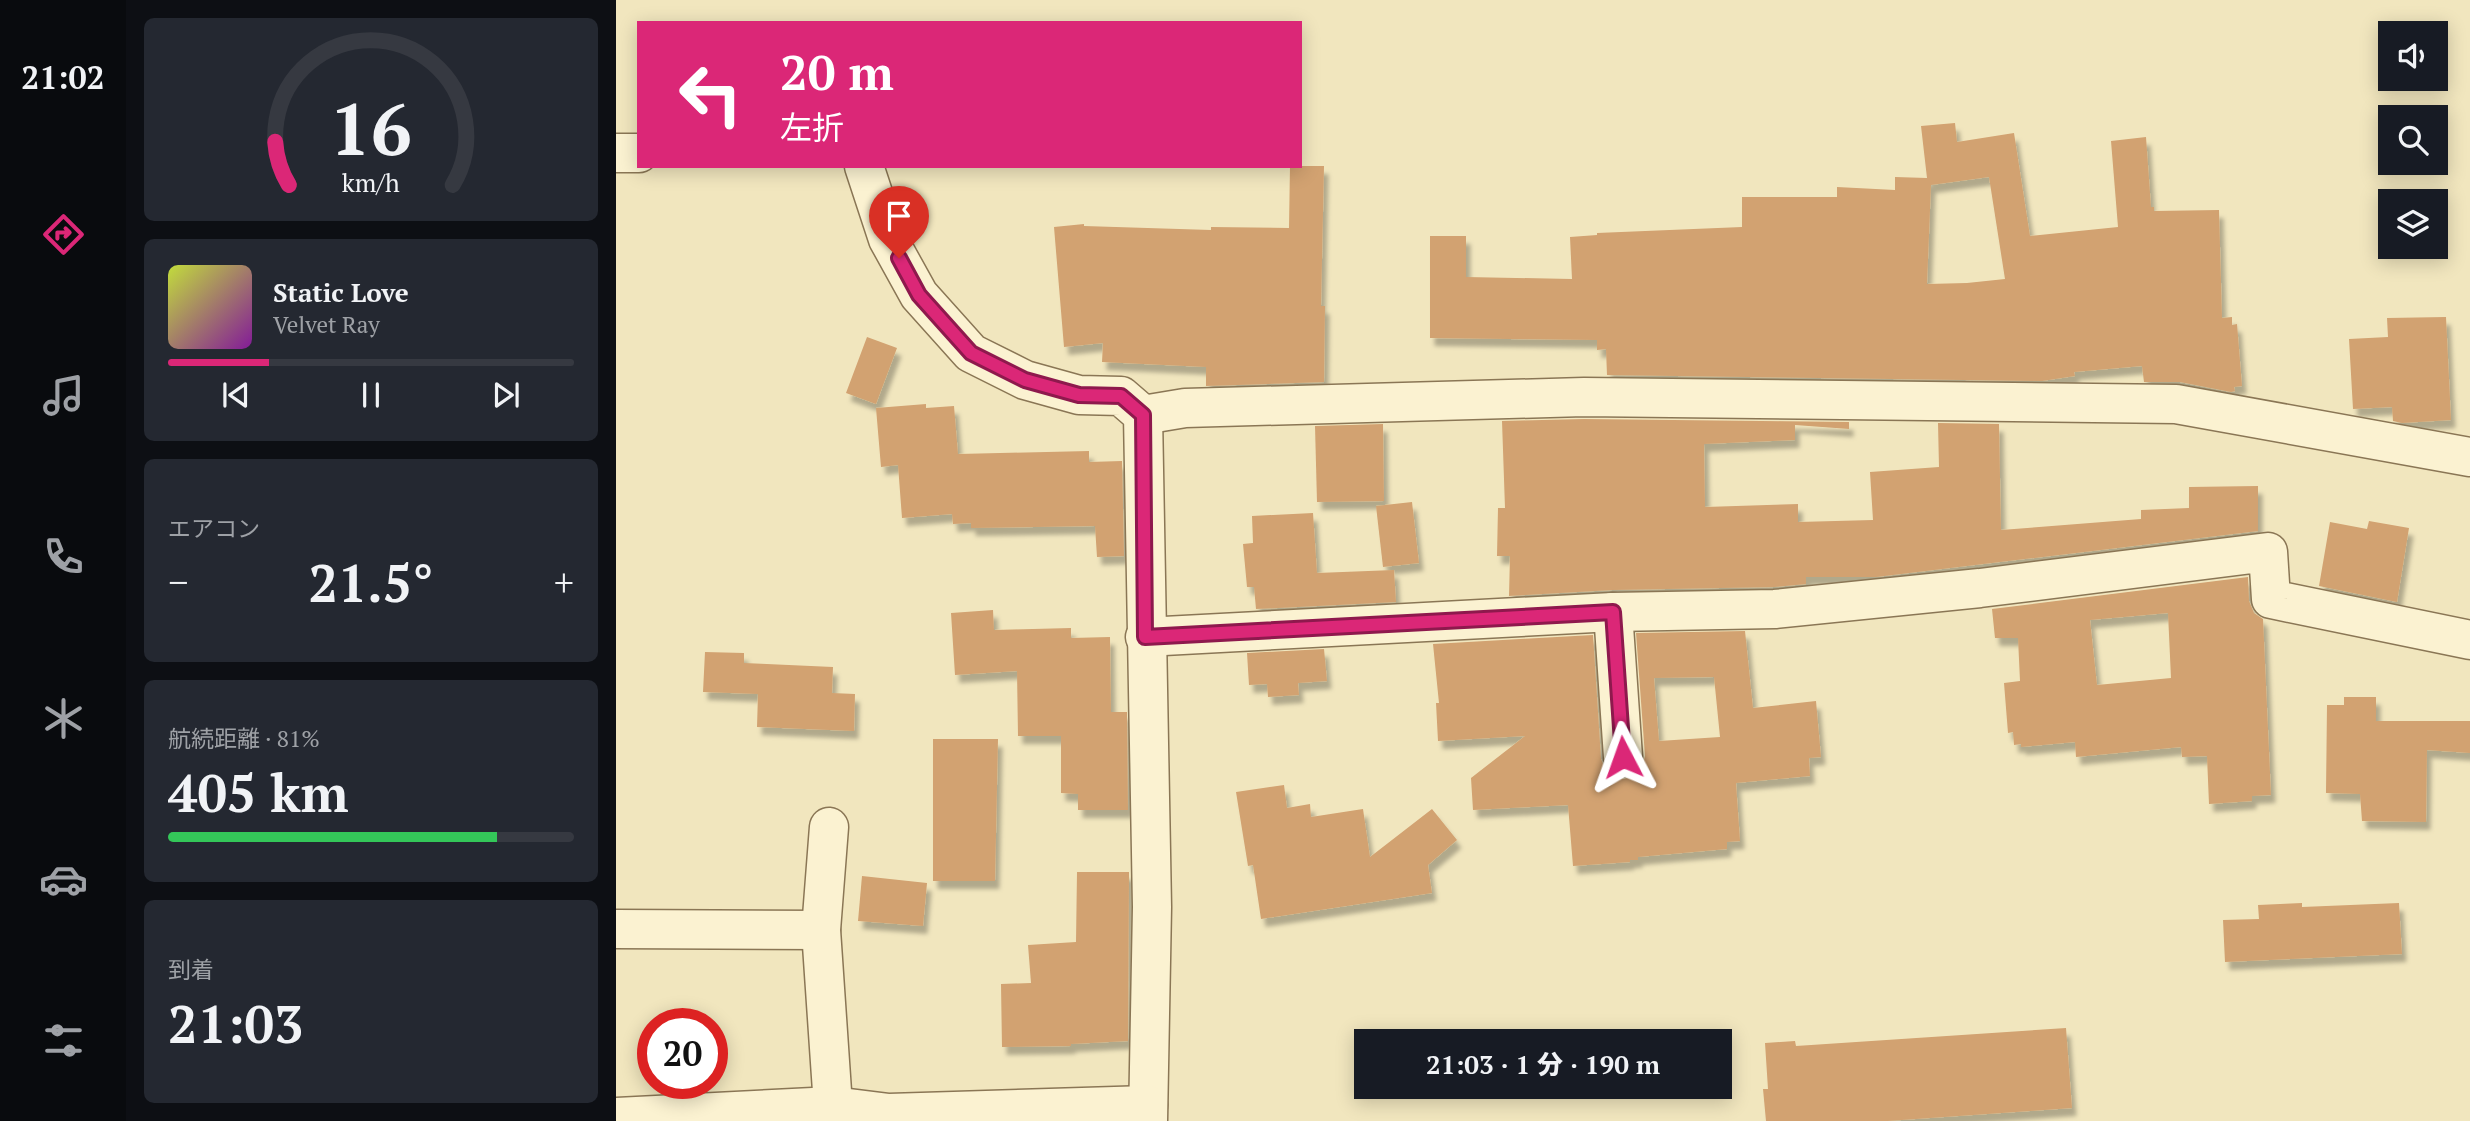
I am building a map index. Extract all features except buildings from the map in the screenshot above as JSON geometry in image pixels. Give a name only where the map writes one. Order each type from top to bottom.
[{"type":"street","points":[[616,153],[637,153]]},
{"type":"street","points":[[616,1117],[833,1107],[889,1113],[1148,1113],[1152,907],[1143,415],[1121,396],[1079,395],[1036,383],[971,353],[919,295],[888,239],[864,168]]},
{"type":"street","points":[[1143,415],[1185,408],[1584,397],[2176,404],[2470,457]]},
{"type":"street","points":[[1145,637],[1613,612],[1775,609],[1994,586],[2268,552],[2271,599],[2470,640]]},
{"type":"street","points":[[1613,612],[1623,757]]},
{"type":"street","points":[[829,827],[821,930],[833,1107]]},
{"type":"street","points":[[616,929],[821,930]]},
{"type":"route","points":[[899,258],[919,295],[971,353],[1025,380],[1079,395],[1121,396],[1143,415],[1145,637],[1613,612],[1623,757]]}]
